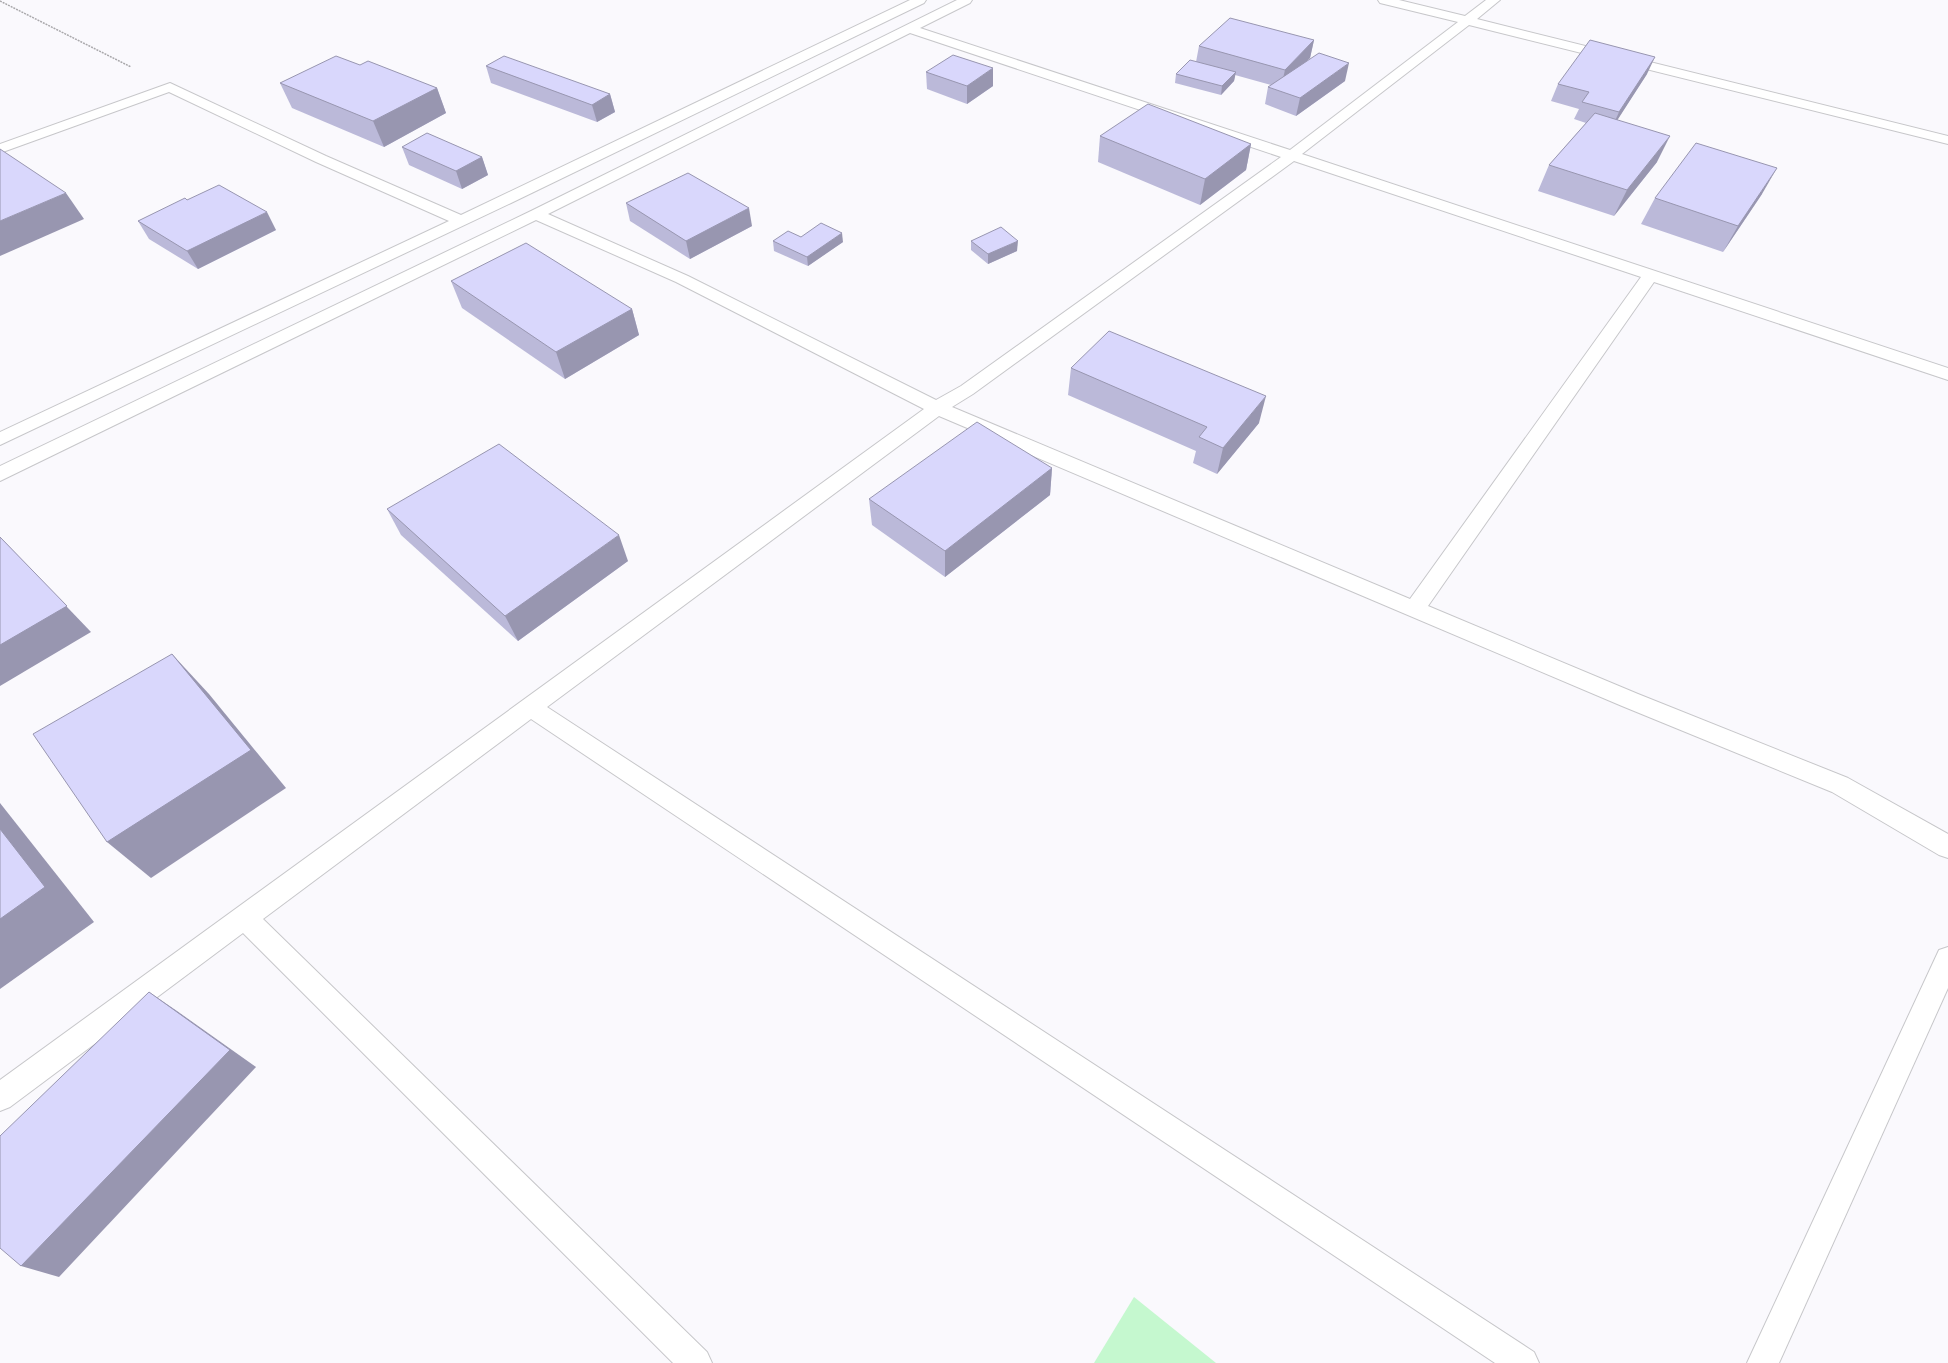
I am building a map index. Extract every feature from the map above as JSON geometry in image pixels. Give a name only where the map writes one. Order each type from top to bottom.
[{"type":"street","points":[[0,439],[461,221],[920,0]]},
{"type":"street","points":[[0,474],[536,214],[966,0]]},
{"type":"street","points":[[1384,0],[1948,140]]},
{"type":"street","points":[[0,1096],[245,918],[937,408],[967,390],[1291,156],[1494,0]]},
{"type":"street","points":[[909,28],[1948,374]]},
{"type":"street","points":[[0,149],[170,87],[321,159],[461,221]]},
{"type":"street","points":[[536,214],[682,279],[937,408],[1630,700],[1840,785],[1948,847]]},
{"type":"street","points":[[1414,609],[1651,275]]},
{"type":"street","points":[[530,708],[1522,1363]]},
{"type":"street","points":[[245,918],[696,1363]]},
{"type":"street","points":[[1763,1363],[1948,959]]},
{"type":"path","points":[[0,1],[170,87]]},
{"type":"green space","points":[[1134,1297],[1216,1363],[1094,1363]]},
{"type":"building","points":[[1230,18],[1314,40],[1285,70],[1199,46]]},
{"type":"building","points":[[1590,40],[1655,57],[1619,112],[1582,102],[1589,92],[1558,84]]},
{"type":"building","points":[[1319,53],[1349,63],[1300,98],[1268,87]]},
{"type":"building","points":[[953,55],[993,68],[967,86],[926,72]]},
{"type":"building","points":[[336,56],[360,65],[368,61],[437,88],[373,121],[280,83]]},
{"type":"building","points":[[504,56],[610,94],[592,105],[486,66]]},
{"type":"building","points":[[1190,60],[1236,72],[1222,86],[1176,74]]},
{"type":"building","points":[[1148,104],[1251,144],[1205,179],[1100,136]]},
{"type":"building","points":[[1595,113],[1670,136],[1627,190],[1549,165]]},
{"type":"building","points":[[427,133],[482,157],[456,171],[402,147]]},
{"type":"building","points":[[1696,143],[1777,168],[1738,226],[1655,198]]},
{"type":"building","points":[[0,149],[66,193],[0,221]]},
{"type":"building","points":[[688,173],[749,208],[686,241],[626,203]]},
{"type":"building","points":[[219,185],[267,212],[187,251],[138,221],[185,198],[187,200]]},
{"type":"building","points":[[821,223],[842,233],[807,257],[773,241],[788,231],[801,237]]},
{"type":"building","points":[[1001,227],[1018,241],[988,254],[971,241]]},
{"type":"building","points":[[526,243],[632,309],[556,352],[451,281]]},
{"type":"building","points":[[1109,331],[1266,396],[1223,448],[1199,437],[1207,427],[1071,368]]},
{"type":"building","points":[[977,422],[1052,468],[945,551],[869,499]]},
{"type":"building","points":[[499,444],[619,535],[505,616],[387,509]]},
{"type":"building","points":[[0,537],[67,606],[0,645]]},
{"type":"building","points":[[172,654],[251,750],[107,842],[33,734]]},
{"type":"building","points":[[0,829],[45,887],[0,919]]},
{"type":"building","points":[[149,992],[230,1050],[21,1266],[0,1248],[0,1136]]}]
